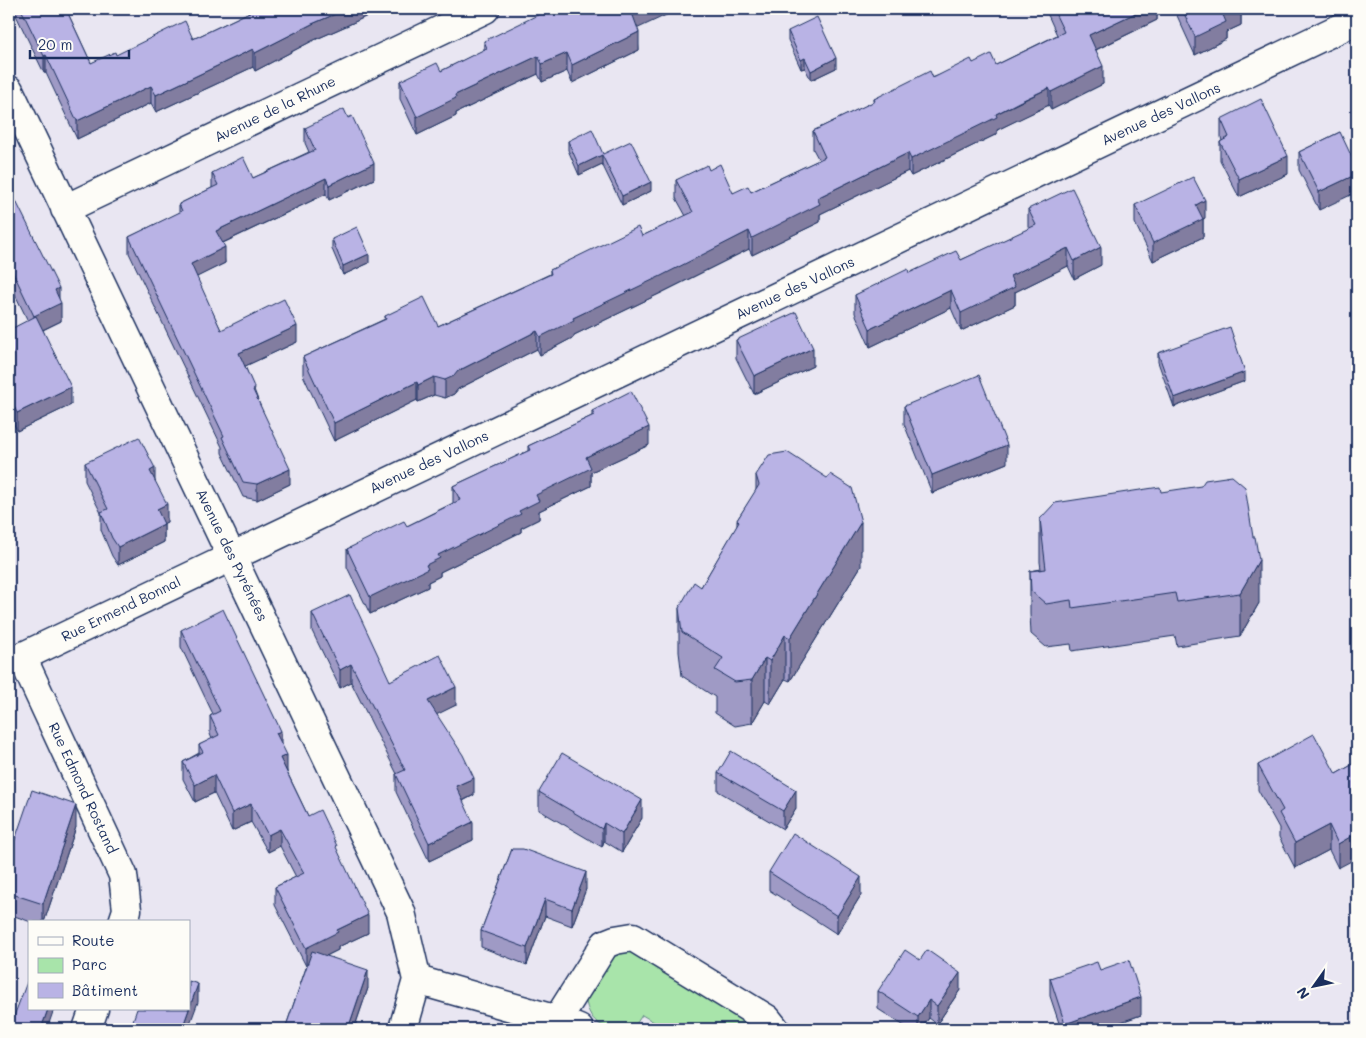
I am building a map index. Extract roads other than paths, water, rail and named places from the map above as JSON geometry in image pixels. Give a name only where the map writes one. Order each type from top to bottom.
[{"type":"street","name":"Avenue de la Rhune","points":[[65,209],[485,9]]},
{"type":"street","name":"Avenue des Vallons","points":[[232,556],[1357,20]]},
{"type":"street","name":"Avenue des Pyrénées","points":[[9,90],[401,912],[417,980],[403,1029]]},
{"type":"street","name":"Rue Ermend Bonnal","points":[[15,660],[232,556]]},
{"type":"street","name":"Rue Edmond Rostand","points":[[15,660],[123,875],[127,910],[124,920]]},
{"type":"street","points":[[417,980],[568,1025],[605,944],[633,937],[767,1019],[775,1029]]},
{"type":"street","points":[[87,1029],[94,1010]]}]
